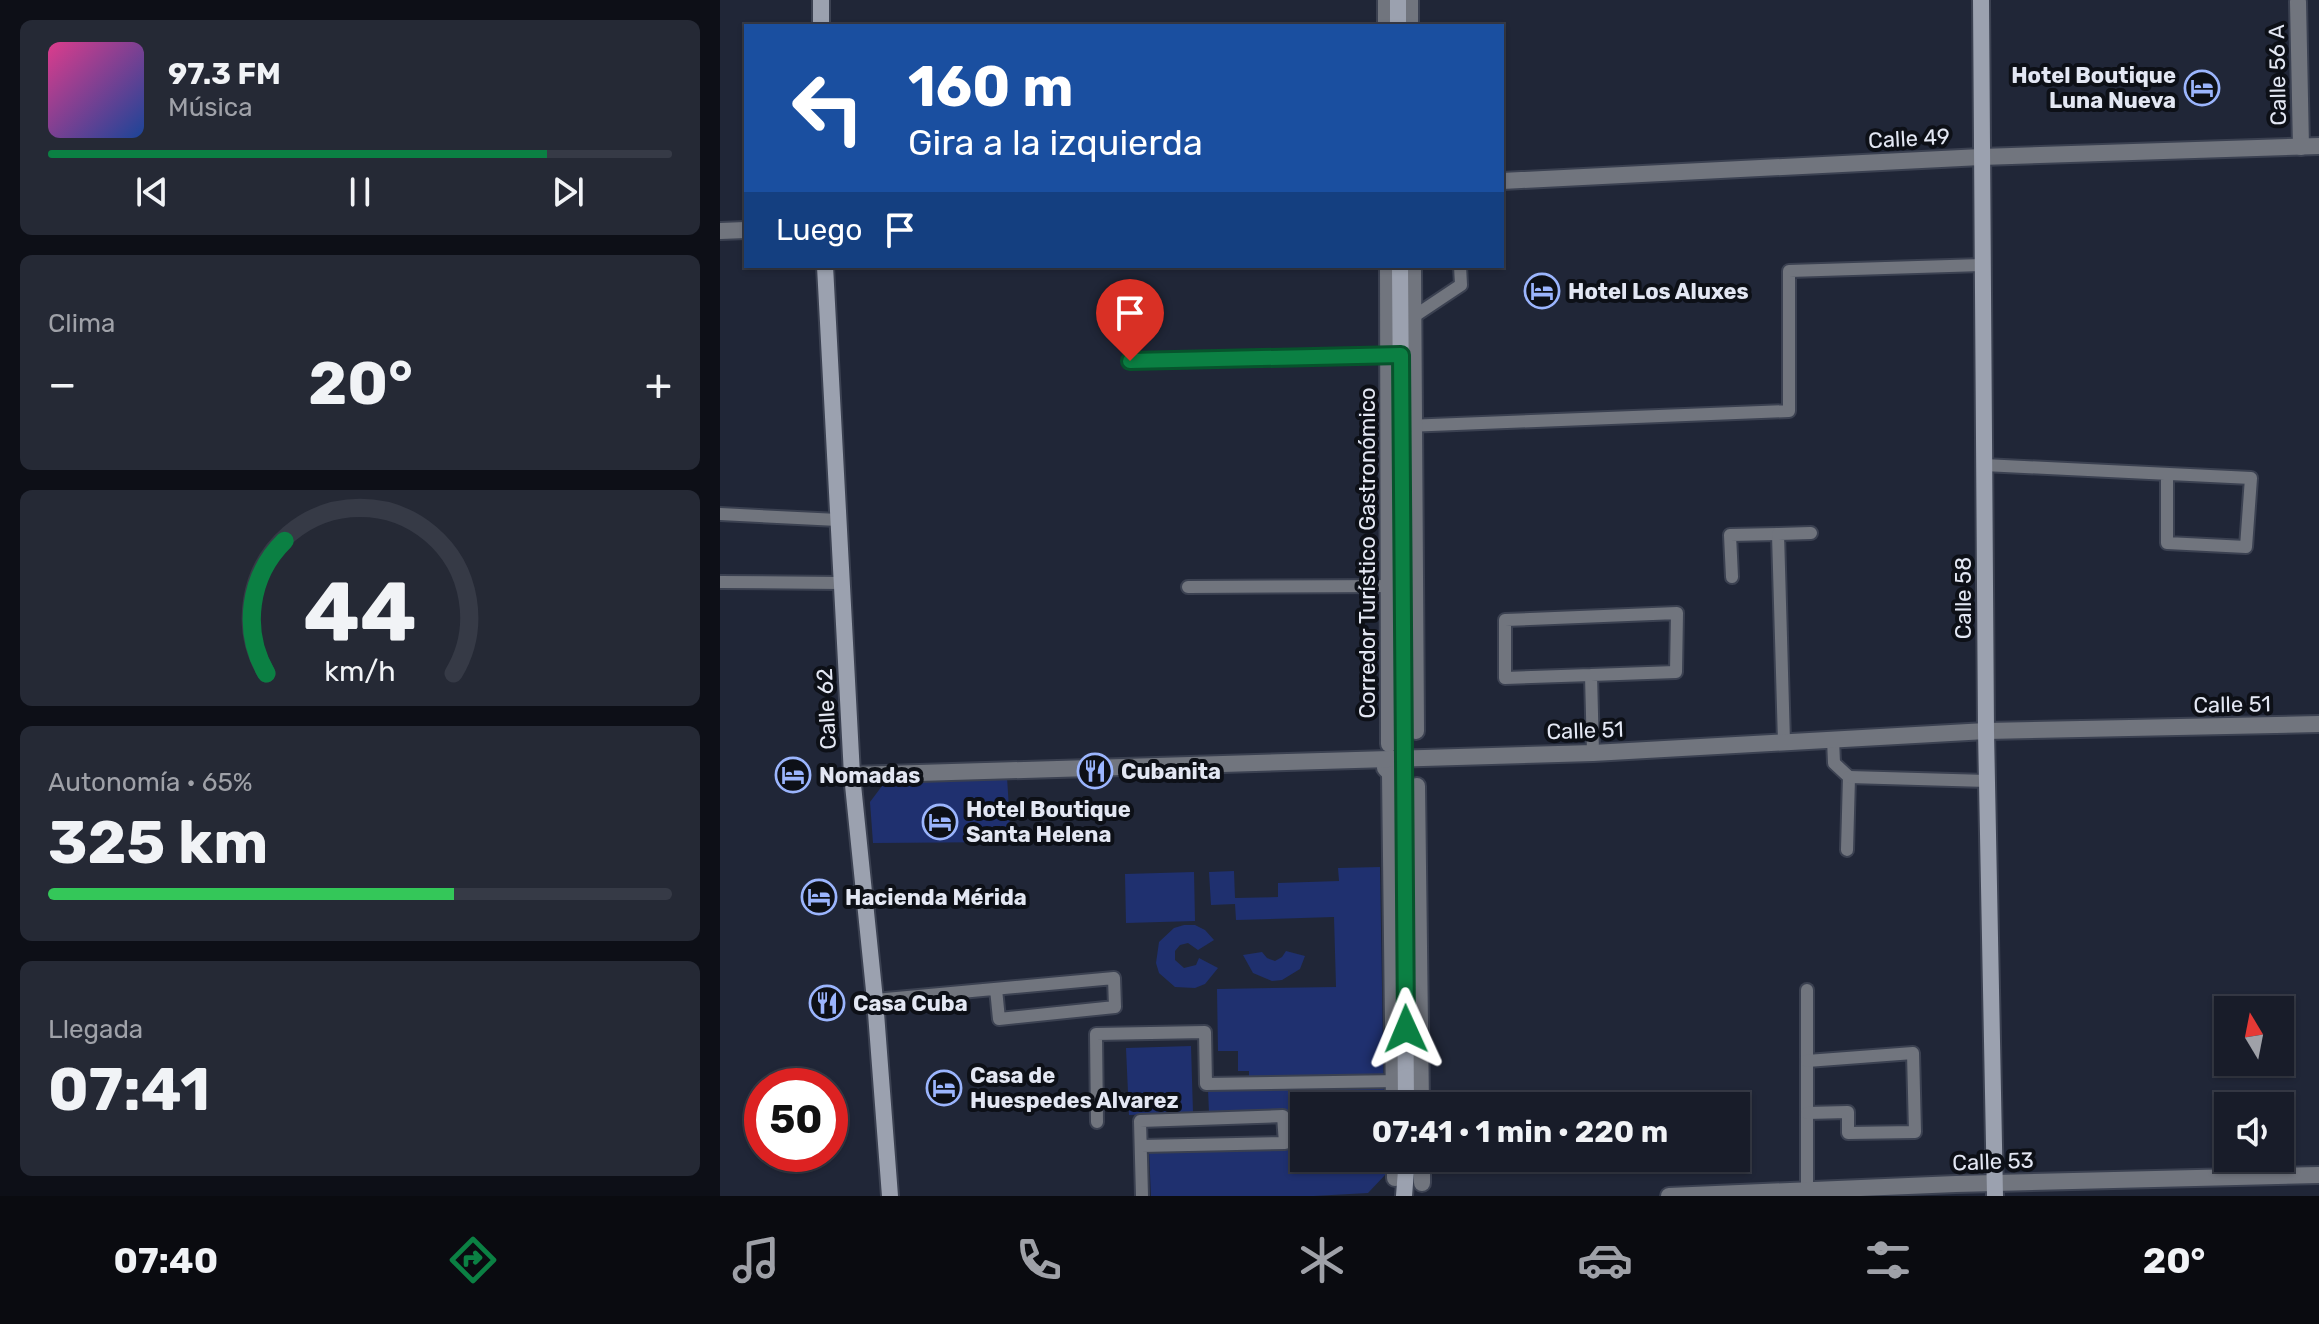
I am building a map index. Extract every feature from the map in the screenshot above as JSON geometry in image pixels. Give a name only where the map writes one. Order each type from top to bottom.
[{"type":"main road","points":[[821,0],[821,24]]},
{"type":"main road","points":[[1398,0],[1398,24]]},
{"type":"main road","name":"Calle 58","points":[[1981,0],[1986,731],[1995,1190]]},
{"type":"main road","name":"Calle 62","points":[[825,268],[852,775],[875,1000],[890,1196]]},
{"type":"main road","points":[[1400,268],[1407,321],[1394,355],[1407,426],[1395,586],[1403,760],[1400,1081],[1403,1092]]},
{"type":"main road","points":[[1404,1196],[1406,1172]]},
{"type":"street","points":[[1386,0],[1386,24]]},
{"type":"street","points":[[1410,0],[1410,24]]},
{"type":"street","name":"Calle 56 A","points":[[2298,1],[2301,147]]},
{"type":"street","name":"Calle 49","points":[[1504,181],[1981,157],[2319,146]]},
{"type":"street","points":[[720,231],[744,230]]},
{"type":"street","name":"Corredor Turístico Gastronómico","points":[[1388,268],[1394,355],[1395,586],[1389,744]]},
{"type":"street","points":[[1413,268],[1407,321],[1407,426],[1416,731]]},
{"type":"street","name":"Calle 51","points":[[852,775],[1593,753],[1986,731],[2319,724]]},
{"type":"street","points":[[1385,768],[1390,773],[1400,1081],[1397,1092]]},
{"type":"street","points":[[1417,786],[1421,1092]]},
{"type":"street","points":[[1395,1172],[1395,1178]]},
{"type":"street","points":[[1422,1172],[1422,1183]]},
{"type":"street","name":"Calle 53","points":[[1669,1196],[1807,1190],[1995,1190],[2319,1175]]},
{"type":"lane","points":[[1407,426],[1789,411],[1789,271],[1982,265]]},
{"type":"lane","points":[[1407,321],[1461,285],[1460,268]]},
{"type":"lane","points":[[1130,361],[1394,355]]},
{"type":"lane","points":[[1984,465],[2251,478],[2246,547],[2167,543],[2167,474]]},
{"type":"lane","points":[[720,514],[838,520]]},
{"type":"lane","points":[[1732,577],[1730,535],[1811,533]]},
{"type":"lane","points":[[1778,534],[1784,742]]},
{"type":"lane","points":[[720,582],[841,583]]},
{"type":"lane","points":[[1188,587],[1395,586]]},
{"type":"lane","points":[[1677,613],[1676,672],[1591,675],[1505,678],[1505,620],[1677,613]]},
{"type":"lane","points":[[1591,675],[1593,753]]},
{"type":"lane","points":[[1833,739],[1834,763],[1849,777],[1987,781]]},
{"type":"lane","points":[[1847,850],[1849,777]]},
{"type":"lane","points":[[875,1000],[1114,978],[1115,1007],[999,1019],[996,989]]},
{"type":"lane","points":[[1807,990],[1807,1190]]},
{"type":"lane","points":[[1097,1122],[1096,1034],[1205,1032],[1206,1084],[1400,1081]]},
{"type":"lane","points":[[1807,1061],[1913,1053],[1915,1132],[1848,1133],[1848,1112],[1807,1113]]},
{"type":"lane","points":[[1141,1146],[1285,1143],[1283,1116],[1140,1121],[1142,1196]]},
{"type":"building","name":"Hotel Boutique Santa Helena","points":[[1007,777],[1011,842],[873,843],[870,802],[885,782]]},
{"type":"building","points":[[1380,867],[1384,1092],[1290,1092],[1290,1110],[1209,1113],[1208,1089],[1249,1087],[1249,1071],[1238,1071],[1238,1051],[1218,1051],[1217,989],[1336,987],[1334,917],[1236,920],[1235,904],[1211,905],[1209,872],[1234,871],[1235,898],[1278,897],[1278,883],[1339,881],[1338,868]]},
{"type":"building","points":[[1194,872],[1195,921],[1126,923],[1125,874]]},
{"type":"building","points":[[1195,925],[1205,930],[1214,940],[1198,950],[1188,943],[1180,945],[1175,951],[1175,960],[1184,968],[1196,965],[1199,958],[1218,968],[1205,984],[1195,988],[1175,987],[1159,973],[1156,963],[1159,942],[1174,928]]},
{"type":"building","points":[[1286,951],[1305,956],[1300,969],[1282,980],[1272,981],[1253,973],[1243,955],[1262,952],[1275,961]]},
{"type":"building","points":[[1191,1046],[1193,1113],[1129,1115],[1126,1048]]},
{"type":"building","points":[[1290,1146],[1290,1172],[1385,1172],[1385,1175],[1368,1193],[1151,1196],[1149,1151]]},
{"type":"place","name":"Hotel Boutique Luna Nueva","points":[[2202,88]]},
{"type":"place","name":"Hotel Los Aluxes","points":[[1542,291]]},
{"type":"place","name":"Cubanita","points":[[1095,771]]},
{"type":"place","name":"Nomadas","points":[[793,775]]},
{"type":"place","name":"Hotel Boutique Santa Helena","points":[[940,822]]},
{"type":"place","name":"Hacienda Mérida","points":[[819,897]]},
{"type":"place","name":"Casa Cuba","points":[[827,1003]]},
{"type":"place","name":"Casa de Huespedes Alvarez","points":[[944,1088]]},
{"type":"route","points":[[1130,361],[1401,355],[1406,1029]]}]
